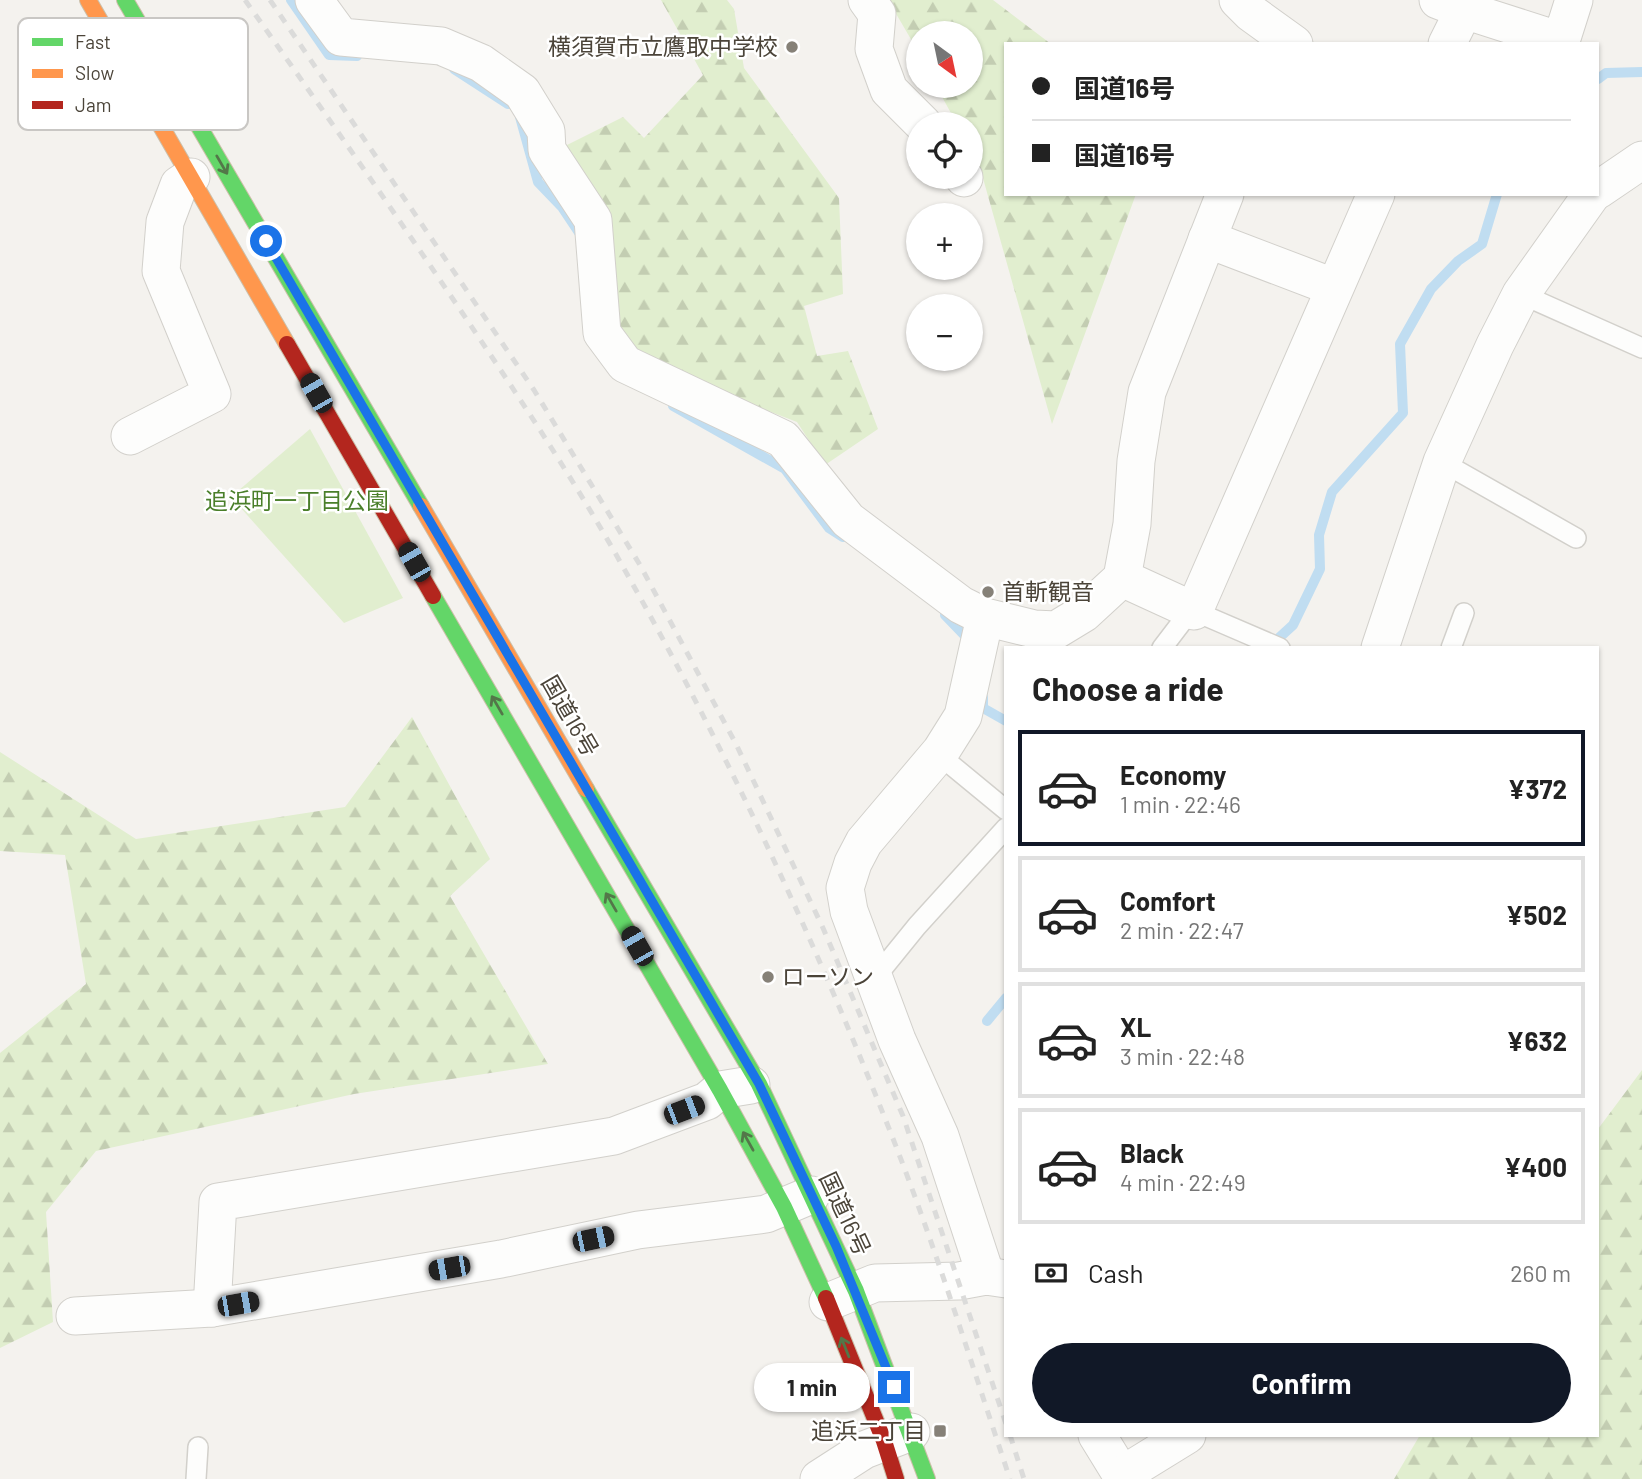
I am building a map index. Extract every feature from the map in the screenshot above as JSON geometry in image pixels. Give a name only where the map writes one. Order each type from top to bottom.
[{"type":"highway","name":"国道16号","points":[[88,0],[98,18]]},
{"type":"highway","name":"国道16号","points":[[125,0],[136,18]]},
{"type":"highway","name":"国道16号","points":[[164,130],[720,1090],[798,1201],[842,1296],[898,1437],[897,1479]]},
{"type":"highway","name":"国道16号","points":[[201,130],[759,1084],[798,1201],[842,1296],[898,1437],[927,1479]]},
{"type":"street","points":[[314,0],[341,37],[441,46],[481,63],[522,92],[546,131],[547,150],[593,220],[602,333],[625,364],[783,439],[848,520],[961,605],[985,617],[1034,629],[1056,630],[1084,613],[1122,578],[1132,524],[1136,461],[1147,392],[1224,196]]},
{"type":"street","points":[[867,0],[877,14],[874,49],[889,90],[911,112]]},
{"type":"street","points":[[1238,0],[1251,13],[1291,42]]},
{"type":"street","points":[[1447,42],[1451,5],[1561,41],[1574,0]]},
{"type":"street","points":[[1599,189],[1642,160]]},
{"type":"street","points":[[130,436],[212,394],[160,271],[165,222],[179,185],[191,177]]},
{"type":"street","points":[[1122,578],[1192,610],[1375,196]]},
{"type":"street","points":[[1381,646],[1441,462],[1495,345],[1521,294],[1591,196]]},
{"type":"street","points":[[1207,239],[1334,287]]},
{"type":"street","points":[[842,1296],[875,1283],[959,1281],[996,1277],[940,1136],[897,1040],[849,911],[845,888],[853,863],[864,842],[938,754],[963,716],[985,617]]},
{"type":"street","points":[[212,1308],[218,1202],[614,1136],[707,1101],[720,1090],[759,1084]]},
{"type":"street","points":[[75,1316],[212,1308],[501,1259],[638,1230],[766,1214],[798,1201]]},
{"type":"street","points":[[819,1479],[864,1450],[898,1437]]},
{"type":"street","points":[[1098,1437],[1123,1477],[1184,1437]]},
{"type":"lane","points":[[1521,294],[1642,348]]},
{"type":"lane","points":[[1441,462],[1576,537]]},
{"type":"lane","points":[[1164,646],[1192,610],[1271,643]]},
{"type":"lane","points":[[1452,646],[1464,613]]},
{"type":"lane","points":[[938,754],[1004,808]]},
{"type":"lane","points":[[874,979],[917,926],[1004,830]]},
{"type":"lane","points":[[196,1479],[198,1447]]},
{"type":"green space","points":[[661,0],[727,0],[734,9],[744,68],[839,198],[843,294],[804,306],[817,356],[848,351],[878,429],[825,465],[797,422],[628,357],[559,149],[623,117],[644,138],[703,75]]},
{"type":"green space","points":[[888,0],[993,0],[1048,42],[1004,42],[1004,196],[1135,196],[1052,424],[983,178],[983,112],[950,112],[943,98],[984,98],[984,21],[906,21],[906,31]]},
{"type":"green space","name":"追浜町一丁目公園","points":[[310,429],[403,598],[344,623],[231,497]]},
{"type":"green space","points":[[412,717],[490,859],[450,896],[548,1064],[354,1094],[96,1151],[46,1212],[53,1322],[0,1348],[0,1053],[86,984],[65,855],[0,851],[0,752],[136,839],[345,807]]},
{"type":"green space","points":[[1642,1070],[1642,1479],[1394,1479],[1419,1437],[1599,1437],[1599,1128]]},
{"type":"waterway","points":[[291,0],[329,55],[357,56]]},
{"type":"waterway","points":[[454,69],[508,104]]},
{"type":"waterway","points":[[1599,78],[1606,73],[1642,72]]},
{"type":"waterway","points":[[520,117],[538,182],[562,207],[582,237]]},
{"type":"waterway","points":[[1270,646],[1293,625],[1320,569],[1319,535],[1332,492],[1403,413],[1400,344],[1431,289],[1458,261],[1482,244],[1496,196]]},
{"type":"waterway","points":[[673,406],[785,469],[829,528],[843,537]]},
{"type":"waterway","points":[[945,615],[972,643]]},
{"type":"waterway","points":[[983,697],[983,708],[1004,720]]},
{"type":"waterway","points":[[987,1021],[1004,1000]]},
{"type":"railway","points":[[245,0],[408,233],[547,441],[608,540],[699,707],[798,912],[858,1051],[935,1254],[1010,1479]]},
{"type":"railway","points":[[270,0],[534,390],[640,565],[736,744],[823,928],[903,1116],[1004,1418]]},
{"type":"railway","points":[[1011,1437],[1024,1479]]},
{"type":"traffic: fast","points":[[125,0],[136,18]]},
{"type":"traffic: fast","points":[[201,130],[421,506]]},
{"type":"traffic: fast","points":[[433,596],[720,1090],[784,1207],[826,1298]]},
{"type":"traffic: fast","points":[[586,789],[759,1084],[856,1291],[927,1479]]},
{"type":"traffic: slow","points":[[88,0],[98,18]]},
{"type":"traffic: slow","points":[[163,130],[287,344]]},
{"type":"traffic: slow","points":[[421,506],[586,789]]},
{"type":"traffic: jam","points":[[287,344],[433,596]]},
{"type":"traffic: jam","points":[[826,1298],[884,1441],[896,1479]]},
{"type":"place","name":"横須賀市立鷹取中学校","points":[[792,47]]},
{"type":"place","name":"首斬観音","points":[[988,592]]},
{"type":"place","name":"ローソン","points":[[768,977]]},
{"type":"place","name":"追浜二丁目","points":[[940,1431]]},
{"type":"route","points":[[266,241],[759,1084],[836,1246],[894,1387]]}]
